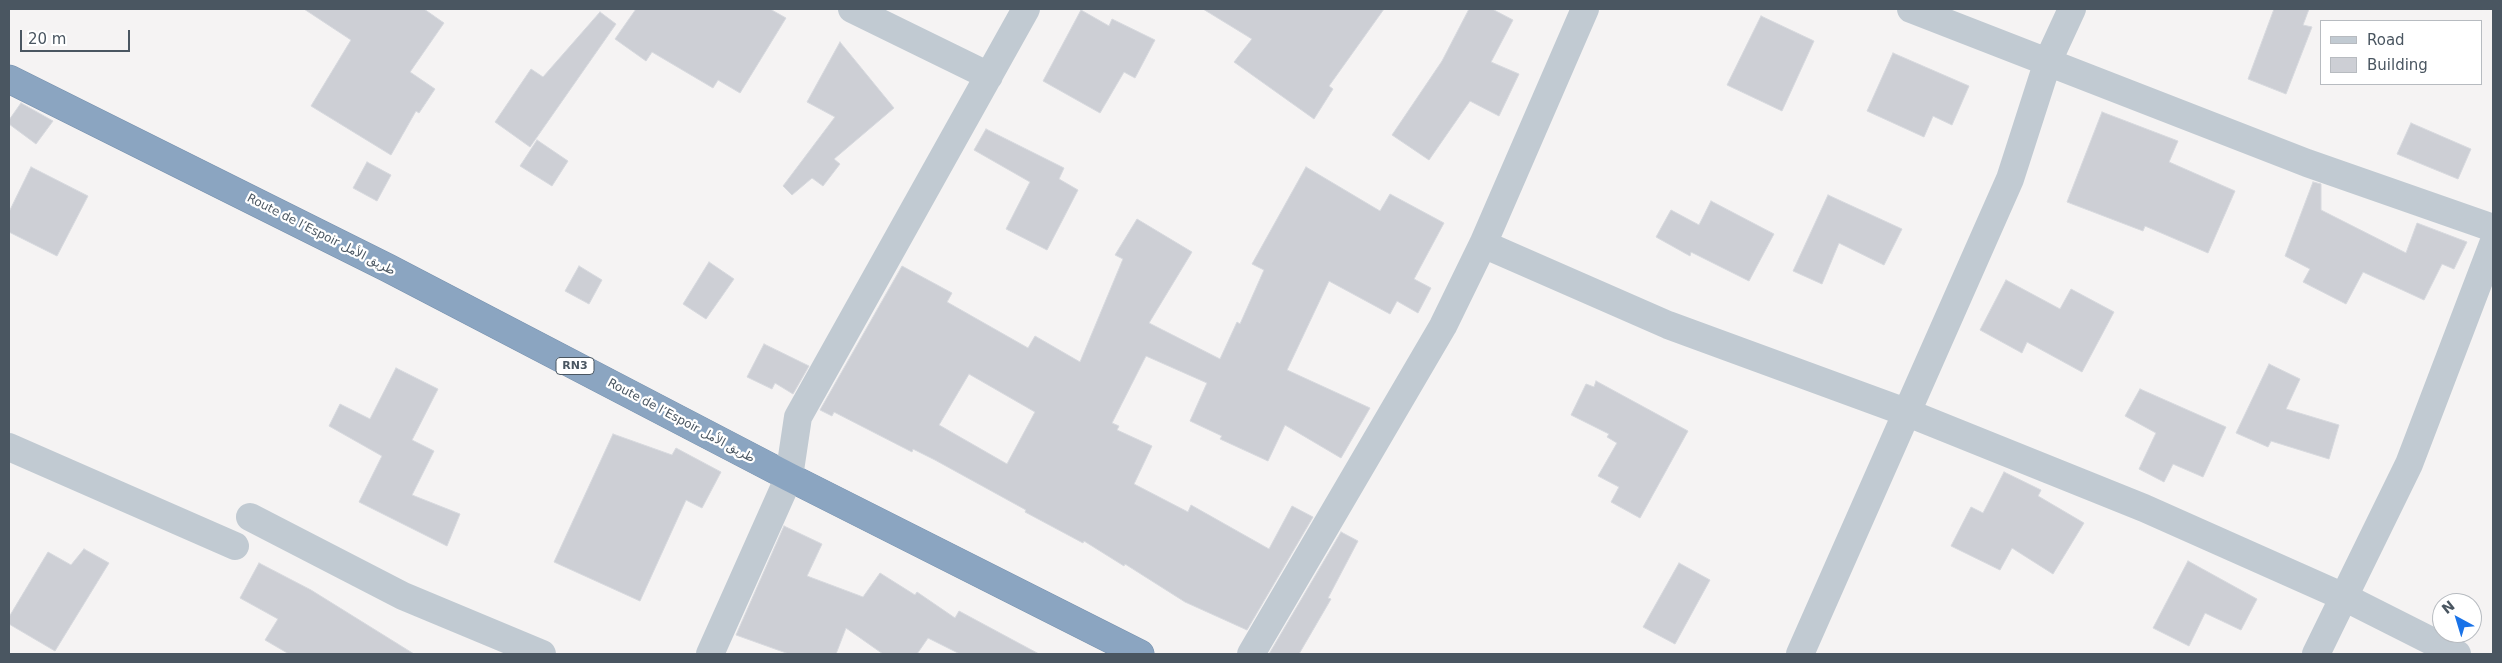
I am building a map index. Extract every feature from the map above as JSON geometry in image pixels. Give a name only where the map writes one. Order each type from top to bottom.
[{"type":"highway","name":"Route de l’Espoir طريق الأمل","points":[[9,79],[388,268],[789,477],[1140,654]]},
{"type":"street","points":[[852,9],[989,76]]},
{"type":"street","points":[[710,654],[789,477],[798,416],[1026,9]]},
{"type":"street","points":[[1251,654],[1444,326],[1483,244],[1585,9]]},
{"type":"street","points":[[1911,9],[2307,163],[2493,228]]},
{"type":"street","points":[[1800,654],[2010,179],[2048,61],[2072,9]]},
{"type":"street","points":[[1483,244],[1668,325],[1908,413],[2144,508],[2344,597],[2457,654]]},
{"type":"street","points":[[2316,654],[2409,464],[2493,244]]},
{"type":"street","points":[[9,447],[235,546]]},
{"type":"street","points":[[250,517],[403,596],[542,654]]},
{"type":"building","points":[[304,9],[424,9],[444,23],[410,72],[435,89],[419,113],[416,111],[391,155],[311,106],[351,40]]},
{"type":"building","points":[[636,9],[770,9],[786,18],[740,93],[718,80],[713,88],[652,52],[646,61],[615,39]]},
{"type":"building","points":[[1203,9],[1384,9],[1329,86],[1333,89],[1314,119],[1234,62],[1252,39]]},
{"type":"building","points":[[1469,9],[1492,9],[1513,20],[1491,62],[1519,74],[1499,116],[1470,101],[1429,160],[1392,135],[1442,61]]},
{"type":"building","points":[[2274,9],[2309,9],[2303,25],[2312,27],[2286,94],[2248,79]]},
{"type":"building","points":[[1081,10],[1109,26],[1112,19],[1155,40],[1135,78],[1124,72],[1100,113],[1043,81]]},
{"type":"building","points":[[600,12],[616,24],[530,147],[495,122],[531,69],[543,77]]},
{"type":"building","points":[[1761,16],[1814,41],[1782,111],[1727,85]]},
{"type":"building","points":[[840,42],[894,108],[834,159],[840,164],[823,186],[812,178],[792,195],[783,186],[835,117],[807,102]]},
{"type":"building","points":[[1893,53],[1969,86],[1952,125],[1933,116],[1924,137],[1867,111]]},
{"type":"building","points":[[21,103],[53,121],[36,144],[9,124],[9,120]]},
{"type":"building","points":[[2102,112],[2178,141],[2169,162],[2235,191],[2208,253],[2145,226],[2143,231],[2067,202]]},
{"type":"building","points":[[2411,123],[2471,149],[2458,179],[2397,154]]},
{"type":"building","points":[[986,129],[1064,168],[1059,179],[1078,190],[1047,250],[1006,229],[1030,182],[974,150]]},
{"type":"building","points":[[537,140],[568,161],[552,186],[520,166]]},
{"type":"building","points":[[367,162],[391,175],[377,201],[353,188]]},
{"type":"building","points":[[31,167],[88,196],[57,256],[9,232],[9,212]]},
{"type":"building","points":[[1306,167],[1380,211],[1390,194],[1444,223],[1414,279],[1431,288],[1418,313],[1397,301],[1390,314],[1329,281],[1287,370],[1370,408],[1341,458],[1285,425],[1268,461],[1220,439],[1222,436],[1190,421],[1207,383],[1146,356],[1112,423],[1119,426],[1117,430],[1152,446],[1134,484],[1188,512],[1191,505],[1269,549],[1292,506],[1313,517],[1247,630],[1185,602],[1125,564],[1124,566],[1084,541],[1083,543],[1025,512],[1026,510],[935,460],[913,449],[912,452],[834,412],[832,416],[820,410],[902,266],[952,293],[947,302],[1028,348],[1035,336],[1080,362],[1123,259],[1115,255],[1137,219],[1192,252],[1149,323],[1220,359],[1237,322],[1240,324],[1264,270],[1252,264]],"holes":[[[969,374],[1035,412],[1007,464],[939,425]]]},
{"type":"building","points":[[2313,182],[2321,184],[2321,210],[2406,253],[2417,223],[2467,242],[2454,269],[2442,264],[2424,300],[2363,272],[2346,304],[2303,282],[2310,269],[2285,256]]},
{"type":"building","points":[[1828,195],[1902,229],[1884,265],[1839,243],[1822,284],[1793,271]]},
{"type":"building","points":[[1711,201],[1774,234],[1749,281],[1691,252],[1690,256],[1656,237],[1671,210],[1699,225]]},
{"type":"building","points":[[709,262],[734,279],[706,319],[683,304]]},
{"type":"building","points":[[579,266],[602,280],[589,304],[565,291]]},
{"type":"building","points":[[2006,280],[2060,309],[2071,289],[2114,312],[2082,372],[2027,342],[2022,353],[1980,330]]},
{"type":"building","points":[[764,344],[809,366],[793,394],[775,383],[772,389],[747,377]]},
{"type":"building","points":[[2269,364],[2300,379],[2286,409],[2339,425],[2329,459],[2271,441],[2268,447],[2236,433]]},
{"type":"building","points":[[396,368],[438,389],[412,440],[434,451],[412,495],[460,514],[447,546],[359,502],[382,456],[329,426],[340,404],[370,419]]},
{"type":"building","points":[[1596,381],[1688,431],[1640,518],[1611,502],[1619,487],[1598,476],[1617,443],[1607,437],[1609,434],[1571,415],[1586,384],[1594,387]]},
{"type":"building","points":[[2140,389],[2226,427],[2203,477],[2173,464],[2164,482],[2139,469],[2156,433],[2125,416]]},
{"type":"building","points":[[613,434],[672,455],[676,448],[721,472],[702,508],[686,500],[640,601],[554,562]]},
{"type":"building","points":[[2004,472],[2041,490],[2038,496],[2084,523],[2053,574],[2012,548],[2000,570],[1951,546],[1971,507],[1983,513]]},
{"type":"building","points":[[784,526],[822,544],[807,576],[863,597],[880,573],[915,595],[917,592],[955,618],[959,611],[1039,654],[960,654],[928,638],[917,654],[883,654],[846,628],[836,654],[789,654],[736,635]]},
{"type":"building","points":[[1341,532],[1358,541],[1328,598],[1331,599],[1299,654],[1269,654]]},
{"type":"building","points":[[84,549],[109,563],[55,651],[9,624],[9,617],[48,552],[71,565]]},
{"type":"building","points":[[2188,561],[2257,599],[2241,630],[2205,613],[2189,646],[2153,628]]},
{"type":"building","points":[[259,563],[311,590],[414,654],[289,654],[265,640],[278,619],[240,598]]},
{"type":"building","points":[[1679,563],[1710,580],[1675,644],[1643,627]]}]
